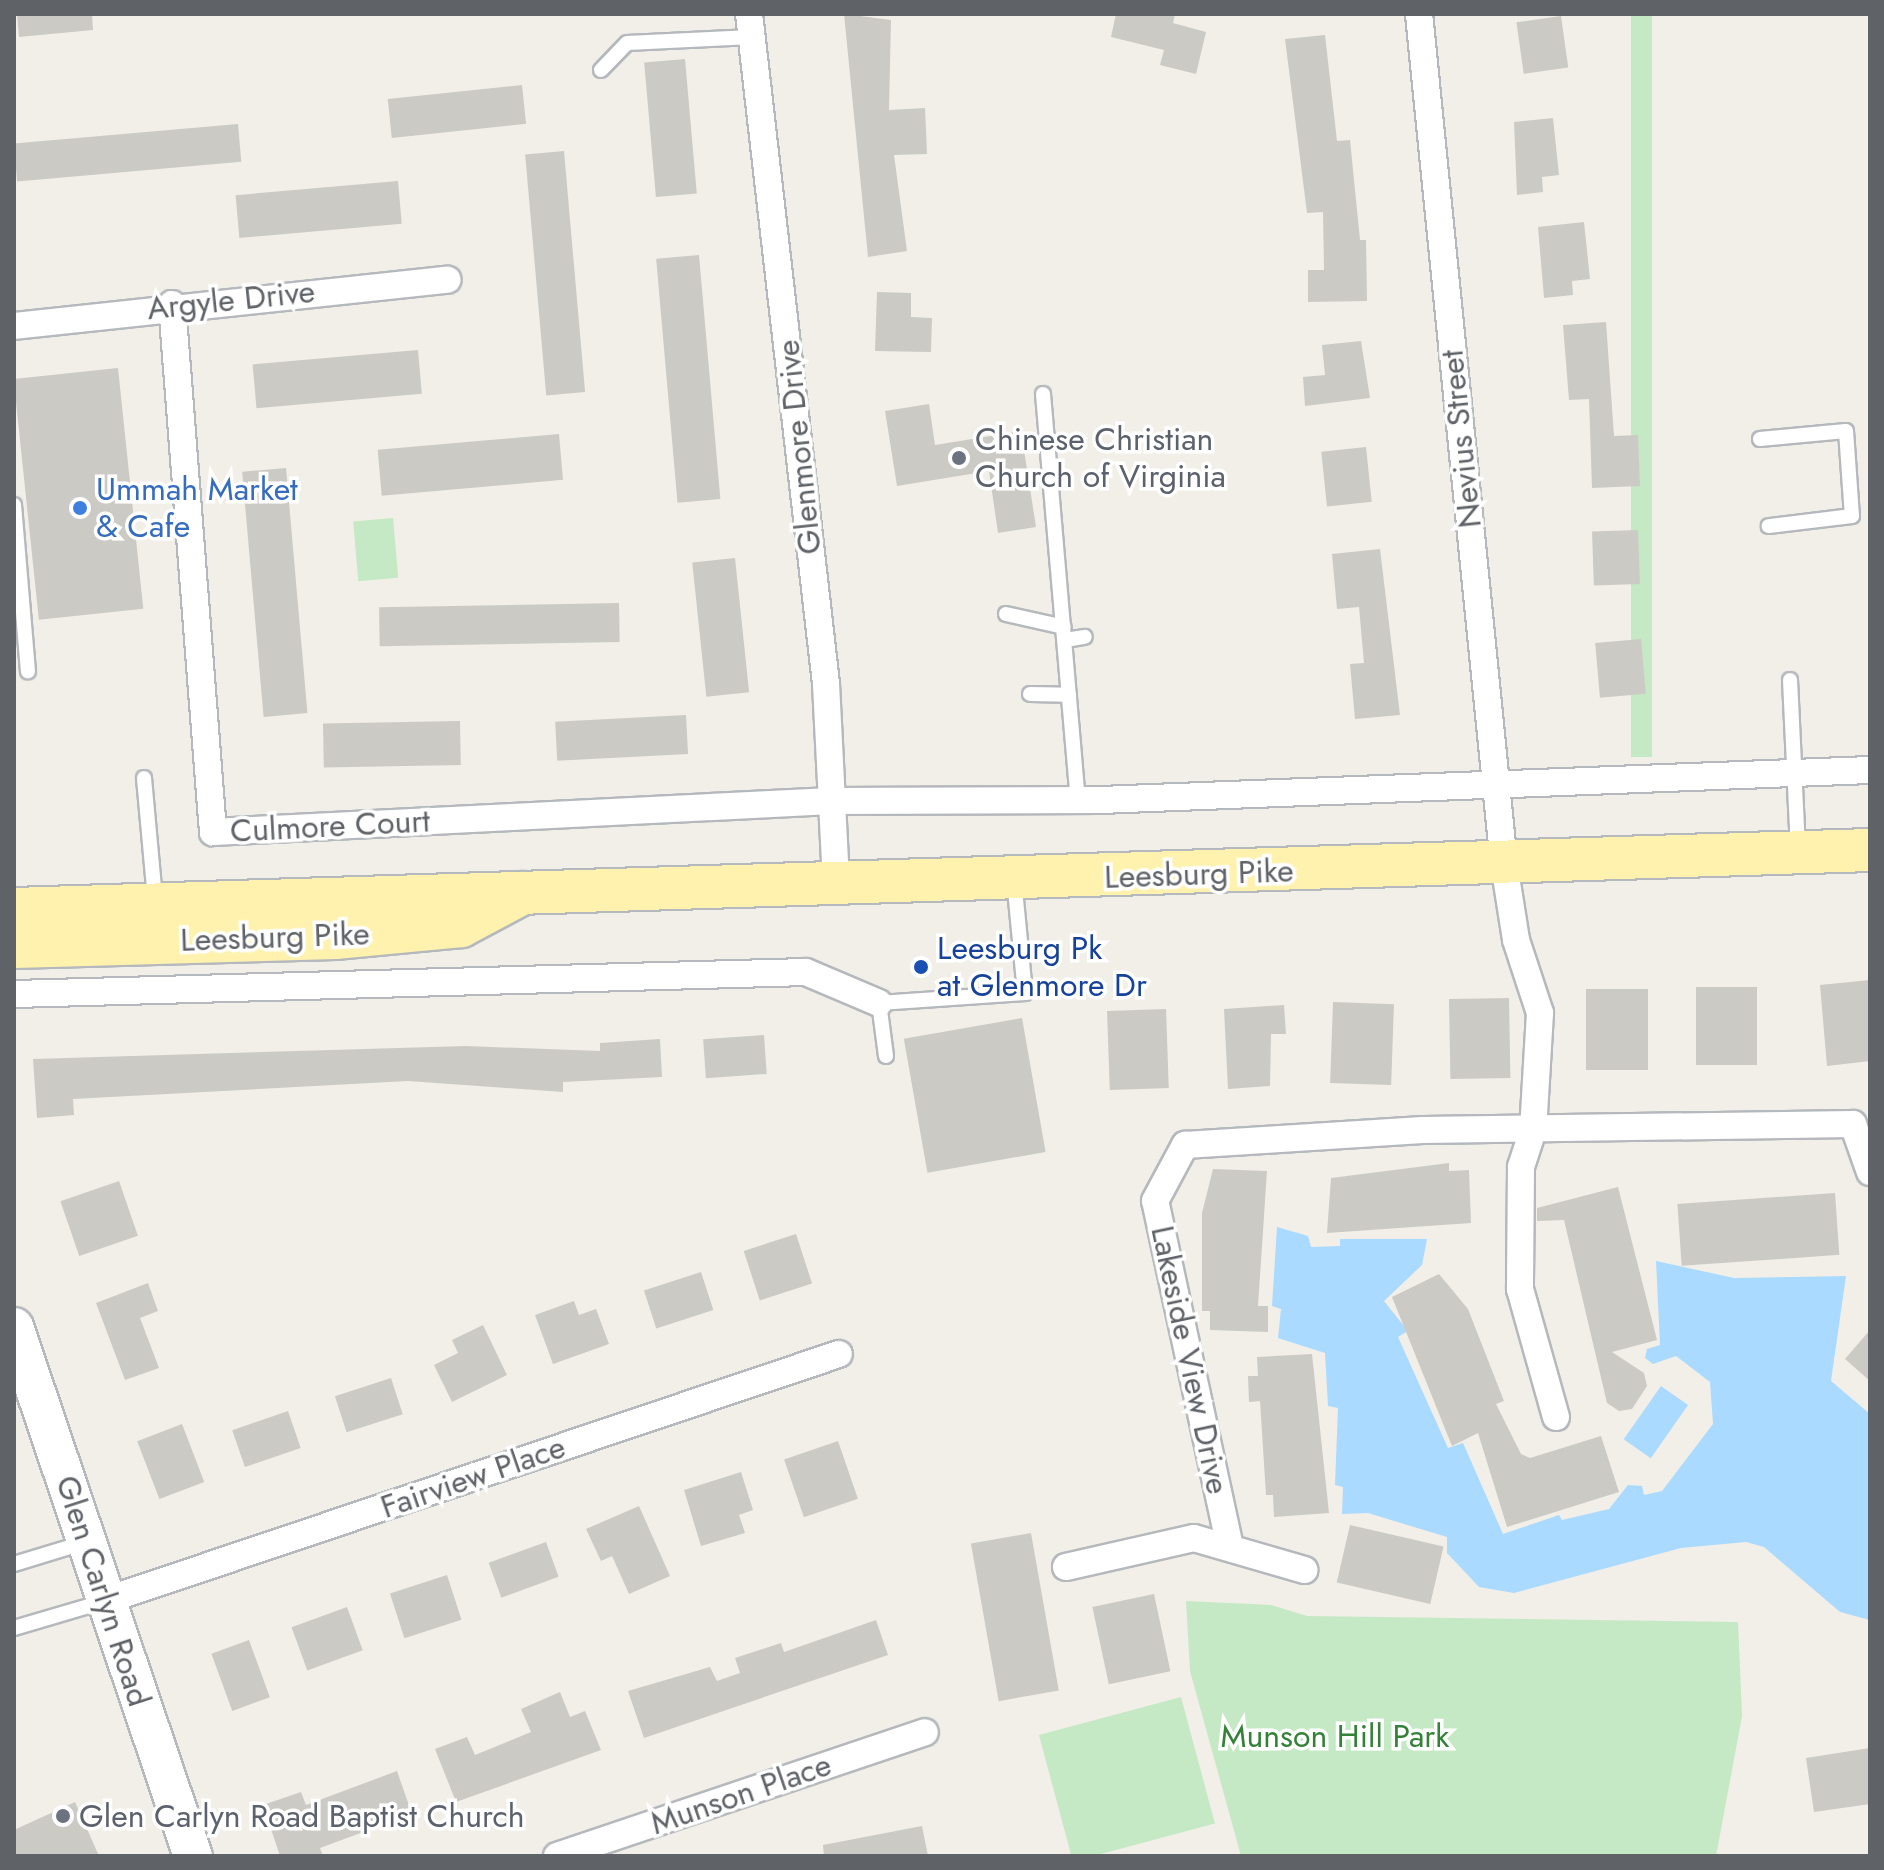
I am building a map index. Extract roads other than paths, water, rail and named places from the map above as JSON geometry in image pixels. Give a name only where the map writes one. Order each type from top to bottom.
[{"type":"main road","name":"Leesburg Pike","points":[[14,909],[1870,850]]},
{"type":"main road","name":"Leesburg Pike","points":[[14,947],[335,938],[461,926],[528,891]]},
{"type":"street","name":"Nevius Street","points":[[1419,14],[1504,864]]},
{"type":"street","name":"Glenmore Drive","points":[[750,25],[826,684],[836,882]]},
{"type":"street","name":"Argyle Drive","points":[[14,326],[172,304],[448,280]]},
{"type":"street","name":"Culmore Court","points":[[172,304],[213,832],[831,801]]},
{"type":"street","points":[[831,801],[1078,801],[1870,770]]},
{"type":"street","points":[[1504,864],[1516,940],[1540,1013],[1533,1130],[1521,1167],[1520,1289],[1556,1417]]},
{"type":"street","points":[[14,994],[806,972],[879,1003]]},
{"type":"street","name":"Lakeside View Drive","points":[[1230,1547],[1155,1201],[1185,1145],[1533,1130],[1853,1124],[1870,1172]]},
{"type":"street","name":"Glen Carlyn Road","points":[[14,1327],[193,1856]]},
{"type":"street","name":"Fairview Place","points":[[107,1600],[839,1354]]},
{"type":"street","name":"Lakeside View Drive","points":[[1066,1567],[1194,1538],[1304,1570]]},
{"type":"street","name":"Munson Place","points":[[557,1856],[925,1732]]},
{"type":"lane","points":[[601,70],[627,43],[750,25]]},
{"type":"lane","points":[[1043,394],[1078,801]]},
{"type":"lane","points":[[1760,439],[1846,431],[1852,516],[1769,526]]},
{"type":"lane","points":[[14,505],[28,671]]},
{"type":"lane","points":[[1006,614],[1085,637]]},
{"type":"lane","points":[[1790,680],[1798,773],[1798,853]]},
{"type":"lane","points":[[1030,694],[1069,695]]},
{"type":"lane","points":[[1072,727],[1088,724]]},
{"type":"lane","points":[[144,778],[156,904]]},
{"type":"lane","points":[[886,1056],[879,1003],[1025,993],[1014,879]]},
{"type":"lane","points":[[14,1564],[87,1541]]},
{"type":"lane","points":[[14,1628],[107,1600]]},
{"type":"water","points":[[1277,1227],[1308,1236],[1311,1247],[1340,1246],[1340,1239],[1427,1239],[1422,1265],[1384,1301],[1408,1331],[1398,1337],[1448,1448],[1463,1443],[1503,1534],[1559,1515],[1562,1520],[1609,1509],[1628,1485],[1642,1486],[1644,1495],[1662,1491],[1713,1424],[1710,1382],[1676,1356],[1653,1364],[1645,1358],[1647,1349],[1660,1345],[1656,1261],[1734,1278],[1846,1276],[1831,1381],[1870,1414],[1870,1620],[1840,1612],[1764,1547],[1746,1542],[1681,1548],[1514,1593],[1479,1587],[1447,1553],[1447,1537],[1368,1513],[1342,1514],[1343,1487],[1335,1485],[1338,1408],[1328,1406],[1325,1353],[1278,1338],[1281,1309],[1272,1306]]},
{"type":"water","points":[[1661,1386],[1688,1405],[1651,1458],[1624,1439]]},
{"type":"place","name":"Chinese Christian Church of Virginia","points":[[959,458]]},
{"type":"place","name":"Ummah Market & Cafe","points":[[80,508]]},
{"type":"place","name":"Leesburg Pk at Glenmore Dr","points":[[921,967]]},
{"type":"place","name":"Glen Carlyn Road Baptist Church","points":[[63,1816]]},
{"type":"park label","name":"Munson Hill Park","points":[[1335,1736]]}]
